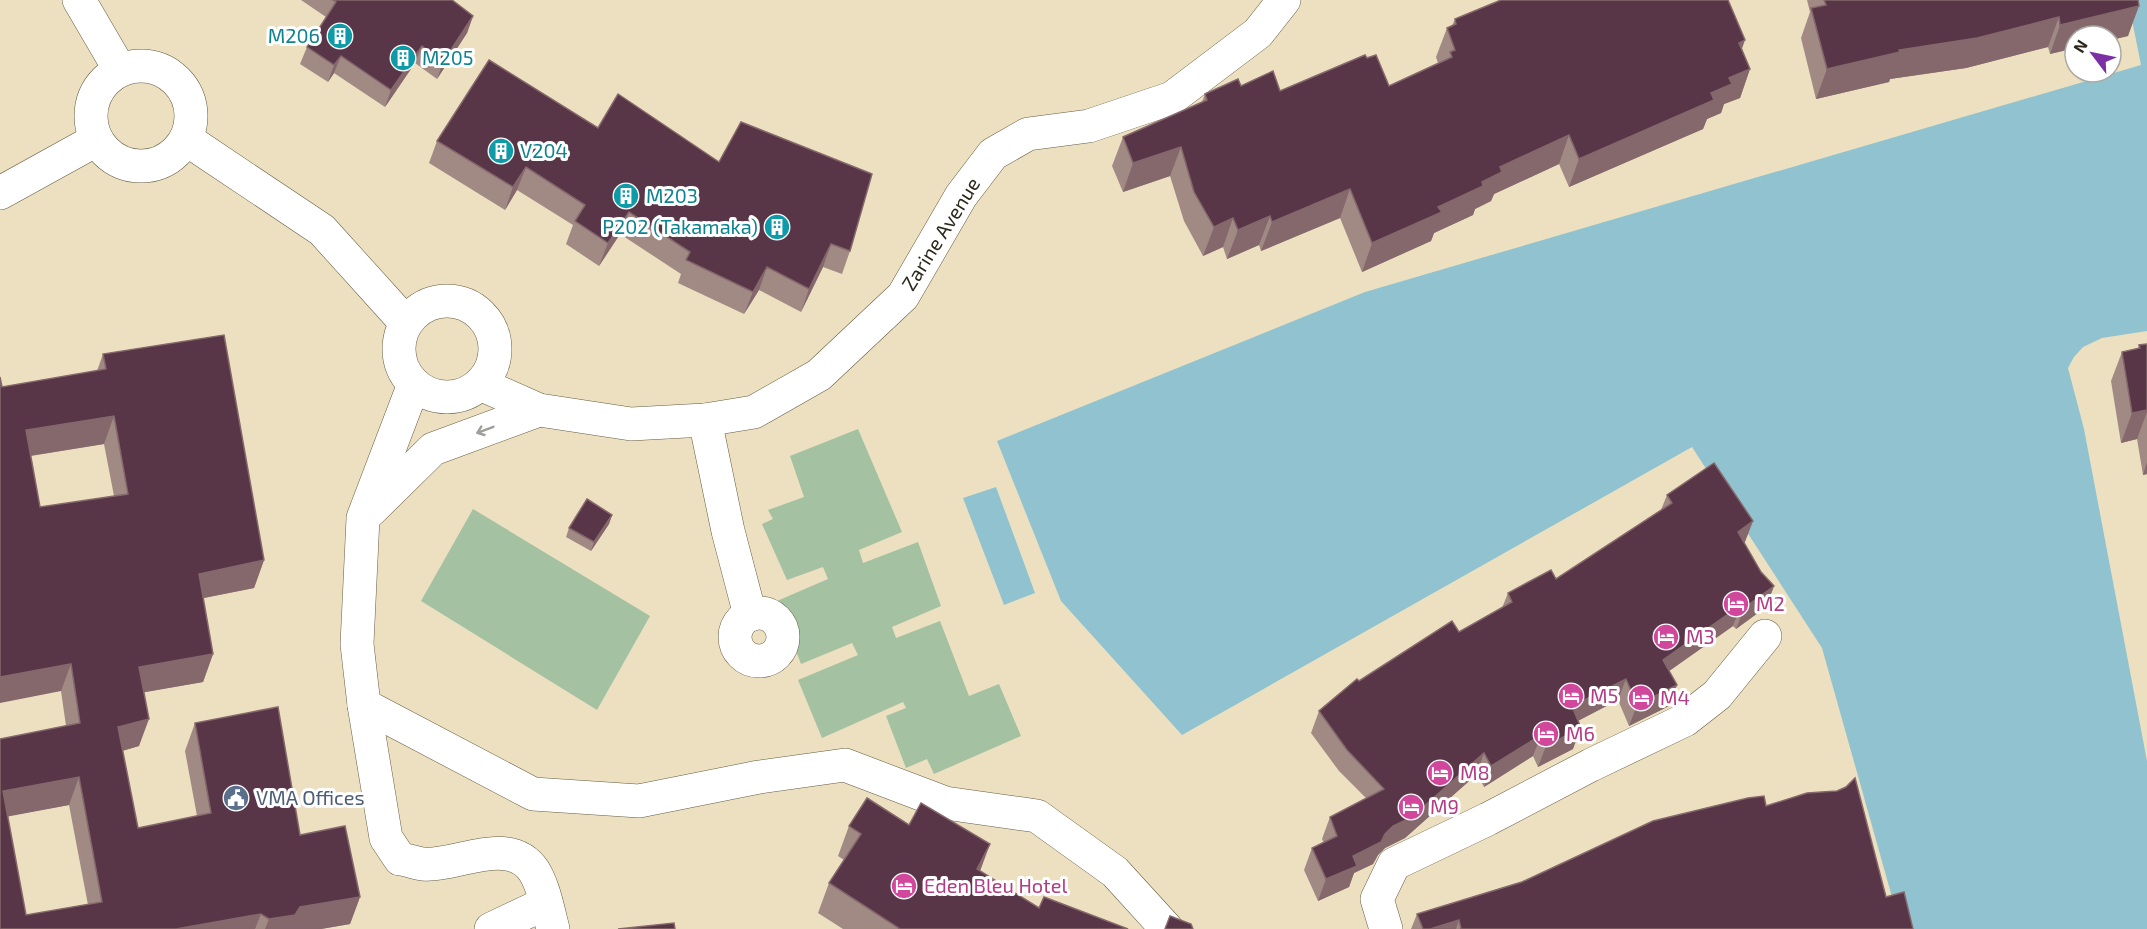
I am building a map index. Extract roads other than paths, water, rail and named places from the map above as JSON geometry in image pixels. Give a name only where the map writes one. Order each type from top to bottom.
[{"type":"street","points":[[80,0],[120,70]]},
{"type":"street","name":"Zarine Avenue","points":[[480,384],[539,410],[631,424],[705,420],[754,412],[819,375],[903,296],[961,196],[993,154],[1029,134],[1089,126],[1172,98],[1258,33],[1284,0]]},
{"type":"street","points":[[137,65],[155,67],[171,74],[184,87],[191,104],[191,122],[186,139],[177,152],[164,161],[148,166],[132,166],[117,161],[104,151],[96,140],[91,122],[91,106],[106,78],[120,70],[137,65]]},
{"type":"street","points":[[186,139],[321,230],[406,323]]},
{"type":"street","points":[[0,193],[96,140]]},
{"type":"street","points":[[439,302],[463,304],[477,311],[488,324],[494,338],[495,355],[490,371],[480,384],[468,392],[454,396],[426,393],[414,384],[404,371],[400,355],[400,339],[406,323],[417,312],[439,302]]},
{"type":"street","points":[[414,384],[363,518],[357,644],[364,705],[386,838],[400,859],[424,864],[500,853],[519,858],[534,872],[549,916],[491,929]]},
{"type":"street","points":[[363,518],[434,449],[539,410]]},
{"type":"street","points":[[705,420],[728,531],[750,615]]},
{"type":"street","points":[[1397,927],[1377,898],[1394,864],[1685,720],[1717,695],[1765,636]]},
{"type":"street","points":[[364,705],[533,794],[639,801],[759,777],[845,765],[945,803],[1037,816],[1114,872],[1167,929]]},
{"type":"water","points":[[2128,0],[2147,0],[2147,331],[2102,338],[2083,347],[2068,368],[2084,429],[2147,761],[2147,929],[1901,929],[1822,648],[1692,447],[1182,735],[1061,601],[997,441],[1365,292],[2076,84],[2123,84],[2123,70],[2141,65]]},
{"type":"water","points":[[996,487],[1035,593],[1004,605],[963,498]]},
{"type":"place","name":"M206","points":[[340,36]]},
{"type":"place","name":"M205","points":[[403,58]]},
{"type":"place","name":"V204","points":[[501,151]]},
{"type":"place","name":"M203","points":[[626,196]]},
{"type":"place","name":"P202 (Takamaka)","points":[[777,227]]},
{"type":"place","name":"M2","points":[[1736,604]]},
{"type":"place","name":"M3","points":[[1666,637]]},
{"type":"place","name":"M5","points":[[1571,696]]},
{"type":"place","name":"M4","points":[[1641,698]]},
{"type":"place","name":"M6","points":[[1546,734]]},
{"type":"place","name":"M8","points":[[1440,773]]},
{"type":"place","name":"VMA Offices","points":[[236,798]]},
{"type":"place","name":"M9","points":[[1411,807]]},
{"type":"place","name":"Eden Bleu Hotel","points":[[904,886]]}]
